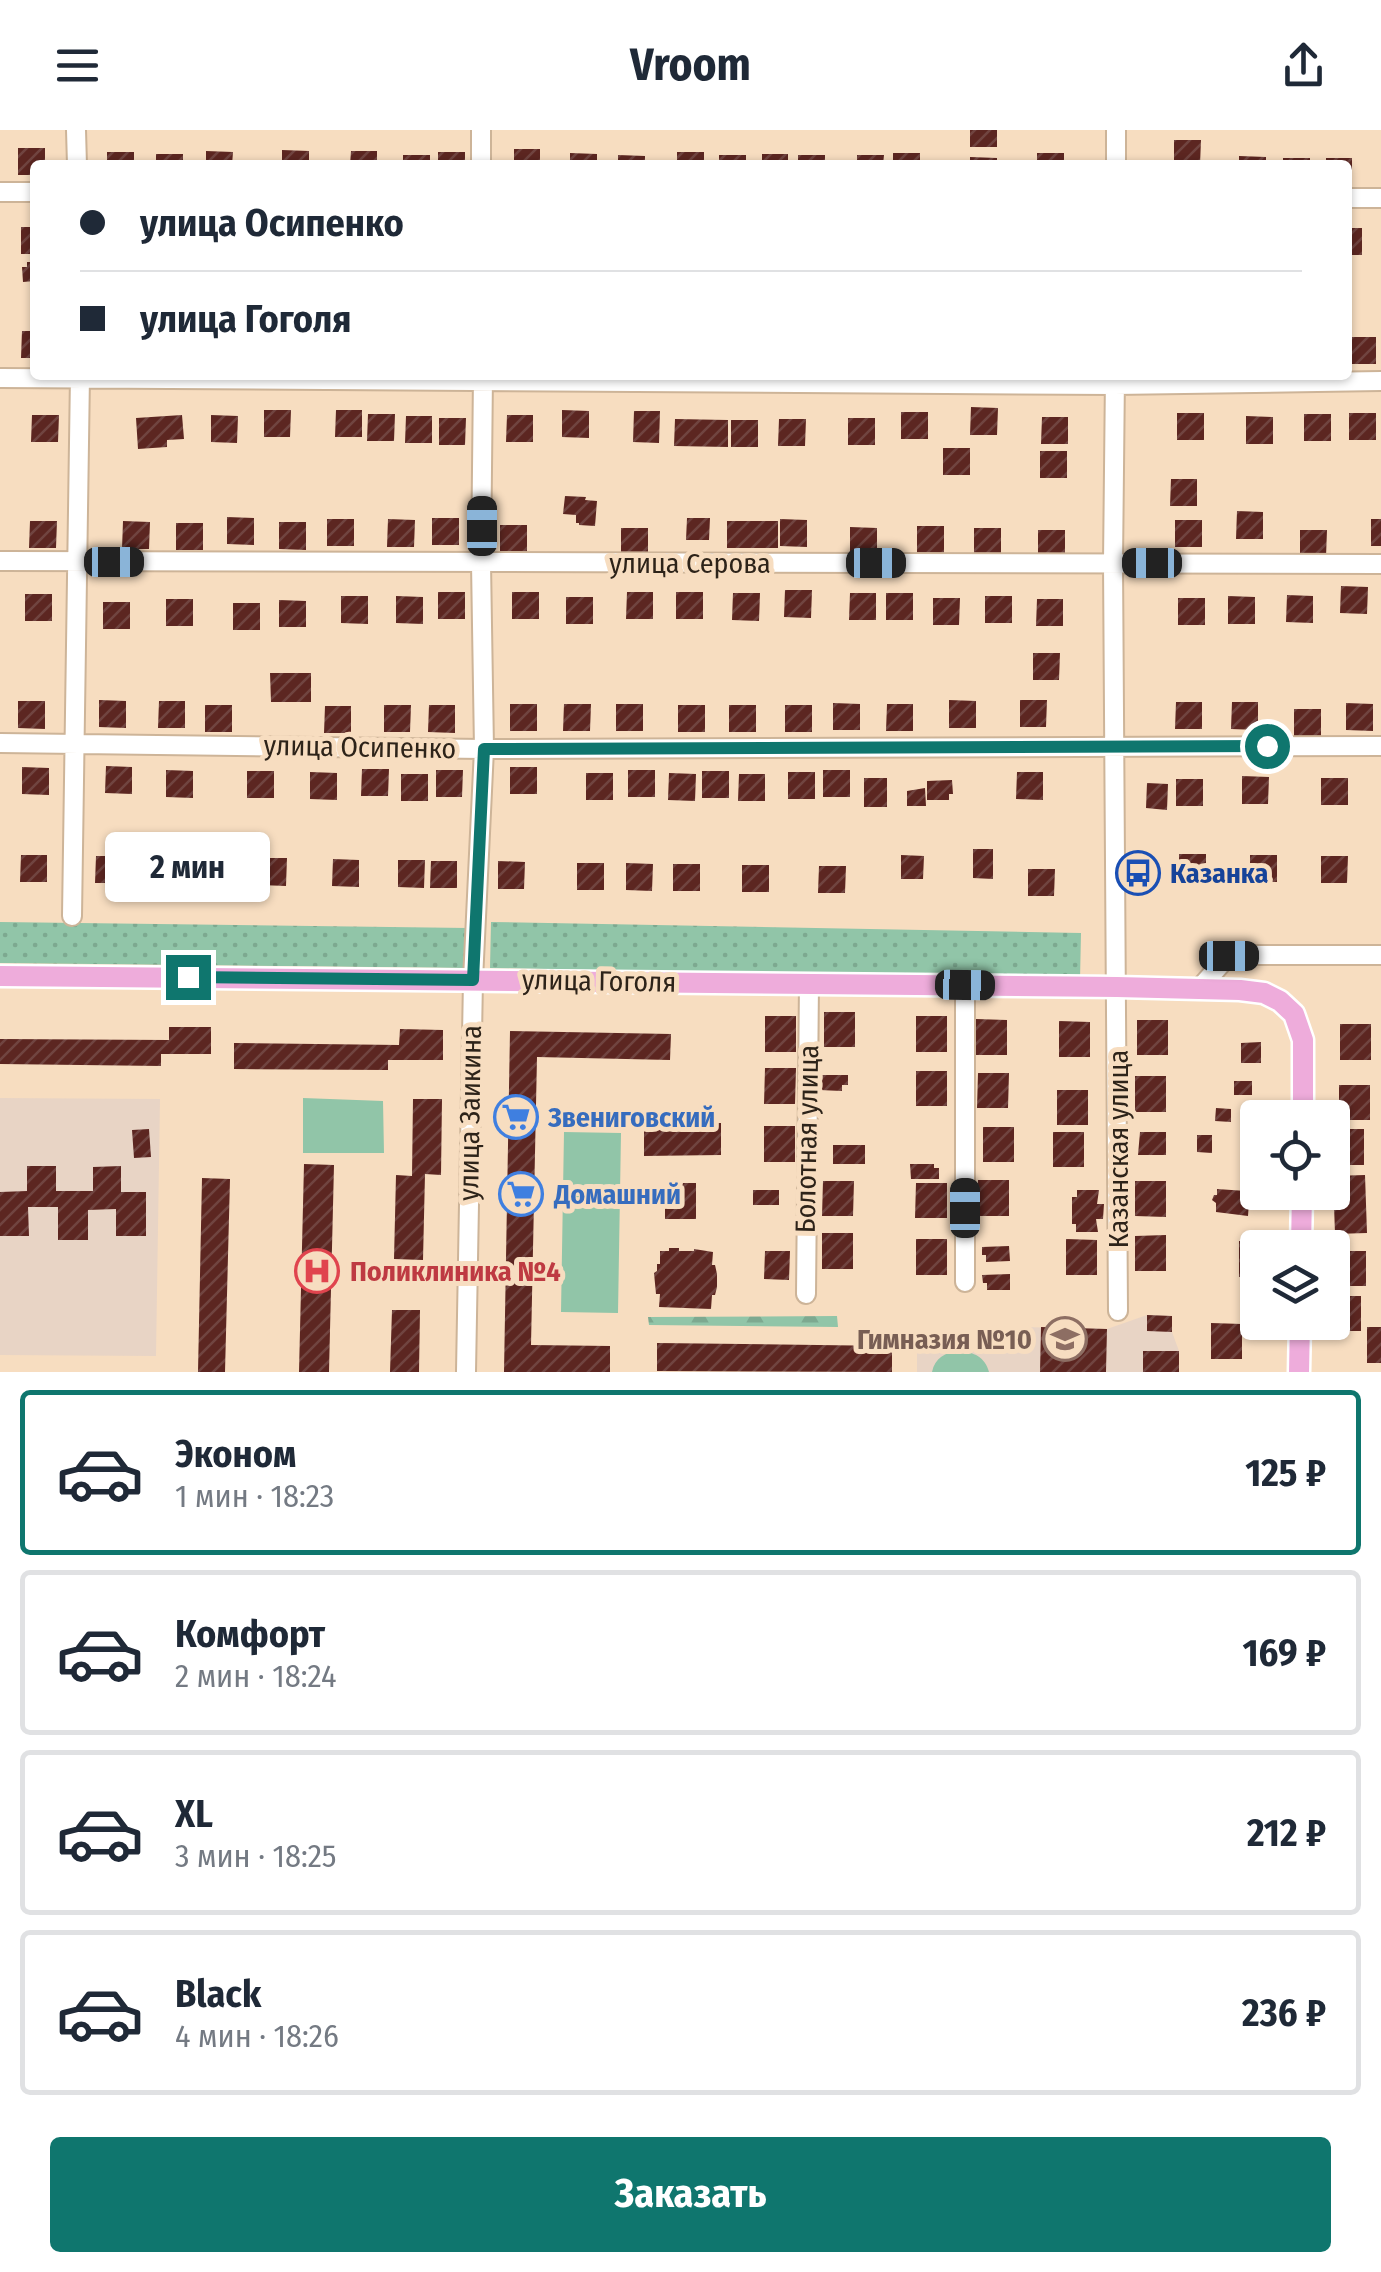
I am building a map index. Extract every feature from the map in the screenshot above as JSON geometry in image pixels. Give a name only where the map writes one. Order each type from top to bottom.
[{"type":"main road","name":"улица Гоголя","points":[[0,976],[1240,990],[1264,993],[1294,1014],[1303,1040],[1303,1100]]},
{"type":"main road","points":[[1299,1372],[1300,1340]]},
{"type":"street","points":[[76,130],[78,160]]},
{"type":"street","points":[[482,130],[482,160]]},
{"type":"street","points":[[1116,130],[1116,160]]},
{"type":"street","points":[[0,192],[30,192]]},
{"type":"street","points":[[1352,198],[1381,198]]},
{"type":"street","points":[[0,378],[30,377]]},
{"type":"street","points":[[72,916],[80,380]]},
{"type":"street","name":"улица Заикина","points":[[466,1372],[473,980],[484,749],[483,380]]},
{"type":"street","points":[[1116,380],[1381,382]]},
{"type":"street","name":"Казанская улица","points":[[1116,380],[1118,1310]]},
{"type":"street","name":"улица Серова","points":[[0,561],[1381,564]]},
{"type":"street","name":"улица Осипенко","points":[[0,743],[484,749],[1381,746]]},
{"type":"street","points":[[1198,990],[1229,956],[1381,955]]},
{"type":"street","name":"Болотная улица","points":[[806,1294],[809,983]]},
{"type":"street","points":[[965,985],[965,1282]]},
{"type":"shaded area","points":[[0,1098],[160,1099],[156,1356],[0,1355]]},
{"type":"shaded area","name":"Гимназия №10","points":[[1147,1315],[1172,1316],[1179,1372],[917,1372],[917,1346],[1023,1327],[1107,1329]]},
{"type":"green space","points":[[0,922],[468,928],[468,968],[0,963]]},
{"type":"green space","points":[[491,922],[1081,933],[1080,980],[490,968]]},
{"type":"green space","points":[[303,1098],[383,1101],[384,1153],[303,1153]]},
{"type":"green space","points":[[564,1132],[621,1133],[618,1313],[561,1312]]},
{"type":"green space","points":[[837,1316],[838,1327],[649,1325],[648,1317]]},
{"type":"green space","points":[[959,1351],[978,1356],[989,1372],[932,1372],[941,1357]]},
{"type":"building","points":[[970,130],[997,130],[997,147],[970,147]]},
{"type":"building","points":[[1174,140],[1201,140],[1200,160],[1174,160]]},
{"type":"building","points":[[18,148],[45,148],[45,160],[30,160],[30,175],[18,175]]},
{"type":"building","points":[[514,149],[540,149],[540,160],[514,160]]},
{"type":"building","points":[[282,150],[309,151],[309,160],[282,160]]},
{"type":"building","points":[[206,151],[233,152],[232,160],[206,160]]},
{"type":"building","points":[[351,151],[377,151],[377,160],[350,160]]},
{"type":"building","points":[[107,152],[134,152],[134,160],[107,160]]},
{"type":"building","points":[[438,152],[465,152],[465,160],[438,160]]},
{"type":"building","points":[[677,152],[704,152],[704,160],[677,160]]},
{"type":"building","points":[[570,153],[597,154],[597,160],[570,160]]},
{"type":"building","points":[[893,153],[920,153],[920,160],[893,160]]},
{"type":"building","points":[[1037,153],[1064,153],[1064,160],[1037,160]]},
{"type":"building","points":[[156,154],[183,154],[183,160],[156,160]]},
{"type":"building","points":[[762,154],[788,154],[788,160],[762,160]]},
{"type":"building","points":[[403,155],[430,155],[430,160],[403,160]]},
{"type":"building","points":[[618,155],[645,156],[645,160],[618,160]]},
{"type":"building","points":[[719,155],[746,155],[746,160],[719,160]]},
{"type":"building","points":[[798,155],[825,155],[825,160],[798,160]]},
{"type":"building","points":[[857,155],[884,155],[884,160],[857,160]]},
{"type":"building","points":[[1239,156],[1266,157],[1266,160],[1239,160]]},
{"type":"building","points":[[970,157],[997,158],[997,160]]},
{"type":"building","points":[[21,227],[30,227],[30,254],[21,254]]},
{"type":"building","points":[[1352,228],[1362,228],[1362,255],[1352,255]]},
{"type":"building","points":[[30,262],[30,281],[23,282],[22,267]]},
{"type":"building","points":[[22,331],[30,331],[30,358],[21,358]]},
{"type":"building","points":[[1352,337],[1376,337],[1376,364],[1352,364]]},
{"type":"building","points":[[971,407],[998,408],[997,435],[970,435]]},
{"type":"building","points":[[264,410],[291,410],[290,437],[264,437]]},
{"type":"building","points":[[336,410],[362,410],[362,437],[335,437]]},
{"type":"building","points":[[562,410],[589,411],[589,438],[562,437]]},
{"type":"building","points":[[634,411],[660,411],[659,443],[633,442]]},
{"type":"building","points":[[901,412],[928,412],[928,439],[901,439]]},
{"type":"building","points":[[1177,413],[1204,413],[1204,440],[1177,440]]},
{"type":"building","points":[[1349,413],[1376,413],[1376,440],[1349,440]]},
{"type":"building","points":[[368,414],[395,414],[394,441],[367,441]]},
{"type":"building","points":[[1304,414],[1331,414],[1331,441],[1304,441]]},
{"type":"building","points":[[32,415],[59,415],[58,442],[31,442]]},
{"type":"building","points":[[182,415],[184,439],[167,440],[167,447],[138,449],[136,418]]},
{"type":"building","points":[[211,415],[238,416],[237,443],[211,442]]},
{"type":"building","points":[[507,415],[533,415],[533,442],[506,442]]},
{"type":"building","points":[[406,416],[432,416],[432,443],[405,443]]},
{"type":"building","points":[[1246,416],[1273,417],[1273,444],[1246,444]]},
{"type":"building","points":[[1042,417],[1068,417],[1068,444],[1041,444]]},
{"type":"building","points":[[439,418],[466,418],[465,445],[439,445]]},
{"type":"building","points":[[848,418],[875,418],[875,445],[848,445]]},
{"type":"building","points":[[675,419],[728,420],[728,447],[674,446]]},
{"type":"building","points":[[779,419],[806,419],[805,446],[778,446]]},
{"type":"building","points":[[731,420],[758,420],[758,447],[731,447]]},
{"type":"building","points":[[943,448],[970,448],[970,475],[943,475]]},
{"type":"building","points":[[1040,451],[1067,451],[1067,478],[1040,478]]},
{"type":"building","points":[[1171,479],[1197,479],[1197,506],[1170,506]]},
{"type":"building","points":[[565,496],[597,501],[595,526],[579,525],[576,515],[563,514]]},
{"type":"building","points":[[1237,511],[1263,512],[1263,539],[1236,539]]},
{"type":"building","points":[[227,517],[254,518],[254,545],[227,544]]},
{"type":"building","points":[[432,518],[459,518],[459,545],[432,545]]},
{"type":"building","points":[[687,518],[710,518],[709,540],[686,540]]},
{"type":"building","points":[[327,519],[354,519],[354,546],[327,546]]},
{"type":"building","points":[[388,519],[415,520],[414,547],[387,547]]},
{"type":"building","points":[[780,519],[807,520],[807,547],[780,546]]},
{"type":"building","points":[[1371,519],[1381,519],[1381,546],[1371,546]]},
{"type":"building","points":[[1175,520],[1202,520],[1202,547],[1175,547]]},
{"type":"building","points":[[30,521],[57,521],[56,548],[29,548]]},
{"type":"building","points":[[123,521],[150,522],[149,549],[122,549]]},
{"type":"building","points":[[727,521],[778,521],[778,548],[727,548]]},
{"type":"building","points":[[279,522],[306,522],[306,550],[279,549]]},
{"type":"building","points":[[176,523],[203,523],[203,550],[176,550]]},
{"type":"building","points":[[500,525],[527,525],[527,552],[500,552]]},
{"type":"building","points":[[917,526],[944,526],[944,553],[917,553]]},
{"type":"building","points":[[850,527],[877,528],[877,555],[850,554]]},
{"type":"building","points":[[621,528],[648,528],[648,555],[621,555]]},
{"type":"building","points":[[974,528],[1001,528],[1001,556],[974,555]]},
{"type":"building","points":[[1038,530],[1065,530],[1065,557],[1038,557]]},
{"type":"building","points":[[1300,530],[1327,530],[1326,557],[1300,557]]},
{"type":"building","points":[[1341,586],[1368,587],[1367,614],[1340,613]]},
{"type":"building","points":[[785,590],[812,590],[811,618],[784,617]]},
{"type":"building","points":[[438,592],[465,592],[465,619],[438,619]]},
{"type":"building","points":[[512,592],[539,592],[539,619],[512,619]]},
{"type":"building","points":[[627,592],[653,592],[653,619],[626,619]]},
{"type":"building","points":[[676,592],[703,592],[703,619],[676,619]]},
{"type":"building","points":[[733,593],[760,593],[759,621],[732,620]]},
{"type":"building","points":[[850,593],[876,593],[876,620],[849,620]]},
{"type":"building","points":[[886,593],[913,593],[913,620],[886,620]]},
{"type":"building","points":[[25,594],[52,594],[52,621],[25,621]]},
{"type":"building","points":[[1287,595],[1313,596],[1313,623],[1286,622]]},
{"type":"building","points":[[341,596],[368,596],[368,624],[341,623]]},
{"type":"building","points":[[396,596],[423,597],[423,624],[396,623]]},
{"type":"building","points":[[985,596],[1012,596],[1012,623],[985,623]]},
{"type":"building","points":[[1228,596],[1255,597],[1255,624],[1228,624]]},
{"type":"building","points":[[566,597],[593,597],[593,624],[566,624]]},
{"type":"building","points":[[933,598],[960,598],[959,625],[933,625]]},
{"type":"building","points":[[1178,598],[1205,598],[1205,625],[1178,625]]},
{"type":"building","points":[[166,599],[193,599],[193,626],[166,626]]},
{"type":"building","points":[[1037,599],[1063,599],[1063,626],[1036,626]]},
{"type":"building","points":[[279,600],[306,601],[306,627],[279,627]]},
{"type":"building","points":[[103,602],[130,602],[130,629],[103,629]]},
{"type":"building","points":[[233,603],[260,603],[260,630],[233,630]]},
{"type":"building","points":[[1033,653],[1060,653],[1059,680],[1033,680]]},
{"type":"building","points":[[270,673],[311,673],[311,702],[271,702]]},
{"type":"building","points":[[99,700],[126,701],[126,728],[99,727]]},
{"type":"building","points":[[949,700],[976,701],[976,728],[949,728]]},
{"type":"building","points":[[1020,700],[1047,700],[1046,727],[1020,727]]},
{"type":"building","points":[[18,701],[45,701],[45,729],[18,728]]},
{"type":"building","points":[[159,701],[185,701],[185,728],[158,728]]},
{"type":"building","points":[[1176,702],[1202,702],[1202,729],[1175,729]]},
{"type":"building","points":[[1232,702],[1258,702],[1258,730],[1231,729]]},
{"type":"building","points":[[833,703],[860,704],[860,730],[833,730]]},
{"type":"building","points":[[1346,703],[1373,704],[1373,731],[1346,730]]},
{"type":"building","points":[[510,704],[537,704],[537,731],[510,731]]},
{"type":"building","points":[[564,704],[591,704],[590,731],[563,731]]},
{"type":"building","points":[[616,704],[643,704],[643,731],[616,731]]},
{"type":"building","points":[[887,704],[913,704],[913,731],[886,731]]},
{"type":"building","points":[[205,705],[232,705],[232,732],[205,732]]},
{"type":"building","points":[[384,705],[411,705],[410,732],[384,732]]},
{"type":"building","points":[[429,705],[455,705],[455,733],[428,732]]},
{"type":"building","points":[[678,705],[705,705],[705,732],[678,732]]},
{"type":"building","points":[[729,705],[756,705],[756,732],[729,732]]},
{"type":"building","points":[[785,705],[812,705],[812,732],[785,732]]},
{"type":"building","points":[[325,706],[351,706],[351,733],[324,733]]},
{"type":"building","points":[[1294,709],[1321,709],[1321,736],[1294,736]]},
{"type":"building","points":[[106,766],[132,767],[132,794],[105,793]]},
{"type":"building","points":[[22,767],[49,768],[49,795],[22,794]]},
{"type":"building","points":[[510,767],[537,767],[537,794],[510,794]]},
{"type":"building","points":[[362,769],[389,769],[388,796],[361,796]]},
{"type":"building","points":[[166,770],[193,771],[193,798],[166,797]]},
{"type":"building","points":[[436,770],[463,770],[462,797],[436,797]]},
{"type":"building","points":[[628,770],[655,770],[655,797],[628,797]]},
{"type":"building","points":[[823,770],[850,770],[850,797],[823,797]]},
{"type":"building","points":[[247,771],[274,771],[274,798],[247,798]]},
{"type":"building","points":[[702,771],[729,771],[729,798],[702,798]]},
{"type":"building","points":[[310,772],[337,773],[337,800],[310,799]]},
{"type":"building","points":[[788,772],[815,772],[815,799],[788,799]]},
{"type":"building","points":[[1017,772],[1043,772],[1043,800],[1016,799]]},
{"type":"building","points":[[586,773],[613,773],[613,800],[586,800]]},
{"type":"building","points":[[669,773],[696,774],[695,801],[668,800]]},
{"type":"building","points":[[401,774],[428,774],[428,801],[401,801]]},
{"type":"building","points":[[739,774],[765,774],[765,801],[738,801]]},
{"type":"building","points":[[1242,776],[1269,777],[1268,804],[1242,804]]},
{"type":"building","points":[[864,778],[887,778],[887,807],[864,807]]},
{"type":"building","points":[[1321,778],[1348,778],[1348,805],[1321,805]]},
{"type":"building","points":[[1176,779],[1203,779],[1203,806],[1176,806]]},
{"type":"building","points":[[952,780],[953,794],[949,794],[949,800],[927,800],[927,781]]},
{"type":"building","points":[[1147,783],[1168,784],[1167,810],[1146,808]]},
{"type":"building","points":[[925,788],[926,806],[907,806],[907,791]]},
{"type":"building","points":[[973,849],[993,849],[993,879],[973,878]]},
{"type":"building","points":[[1179,854],[1206,854],[1206,881],[1179,881]]},
{"type":"building","points":[[21,855],[47,855],[47,882],[20,882]]},
{"type":"building","points":[[901,855],[924,856],[923,879],[901,879]]},
{"type":"building","points":[[1250,855],[1277,855],[1277,882],[1250,882]]},
{"type":"building","points":[[96,856],[122,856],[122,883],[95,883]]},
{"type":"building","points":[[1321,856],[1348,856],[1347,883],[1321,883]]},
{"type":"building","points":[[196,857],[223,858],[222,885],[196,884]]},
{"type":"building","points":[[260,858],[287,858],[286,886],[260,885]]},
{"type":"building","points":[[333,859],[359,860],[359,887],[332,886]]},
{"type":"building","points":[[398,860],[425,860],[424,888],[398,887]]},
{"type":"building","points":[[431,861],[457,861],[457,888],[430,888]]},
{"type":"building","points":[[498,861],[525,862],[524,889],[498,889]]},
{"type":"building","points":[[577,863],[604,863],[604,890],[577,890]]},
{"type":"building","points":[[626,863],[653,864],[652,891],[626,890]]},
{"type":"building","points":[[673,864],[700,864],[700,891],[673,891]]},
{"type":"building","points":[[742,865],[769,865],[769,892],[742,892]]},
{"type":"building","points":[[819,866],[846,866],[845,893],[818,893]]},
{"type":"building","points":[[1028,869],[1055,869],[1054,896],[1028,896]]},
{"type":"building","points":[[824,1012],[855,1012],[855,1047],[824,1047]]},
{"type":"building","points":[[765,1016],[796,1016],[796,1052],[765,1052]]},
{"type":"building","points":[[916,1016],[947,1016],[947,1052],[916,1052]]},
{"type":"building","points":[[976,1019],[1007,1020],[1007,1055],[976,1055]]},
{"type":"building","points":[[1137,1020],[1168,1020],[1168,1055],[1137,1055]]},
{"type":"building","points":[[1059,1021],[1090,1022],[1090,1057],[1059,1057]]},
{"type":"building","points":[[1340,1024],[1371,1024],[1371,1060],[1340,1060]]},
{"type":"building","points":[[169,1027],[211,1027],[211,1054],[161,1054],[161,1066],[0,1064],[0,1039],[169,1040]]},
{"type":"building","points":[[400,1029],[443,1030],[443,1060],[388,1060],[388,1070],[234,1069],[234,1043],[399,1045]]},
{"type":"building","points":[[510,1031],[671,1034],[670,1060],[537,1057],[531,1345],[610,1346],[610,1372],[504,1372]]},
{"type":"building","points":[[1261,1042],[1261,1063],[1241,1063],[1241,1043]]},
{"type":"building","points":[[765,1068],[796,1068],[795,1104],[764,1104]]},
{"type":"building","points":[[916,1071],[947,1071],[947,1106],[916,1106]]},
{"type":"building","points":[[978,1073],[1009,1073],[1008,1108],[977,1108]]},
{"type":"building","points":[[819,1075],[848,1075],[848,1085],[842,1085],[842,1091],[819,1090]]},
{"type":"building","points":[[1135,1076],[1166,1076],[1166,1112],[1135,1112]]},
{"type":"building","points":[[1234,1081],[1252,1081],[1252,1095],[1234,1095]]},
{"type":"building","points":[[1339,1085],[1370,1085],[1370,1120],[1350,1120],[1350,1100],[1339,1100]]},
{"type":"building","points":[[1057,1090],[1088,1090],[1088,1125],[1057,1125]]},
{"type":"building","points":[[413,1099],[442,1099],[441,1175],[425,1174],[423,1260],[394,1259],[396,1175],[412,1176]]},
{"type":"building","points":[[1216,1108],[1231,1109],[1231,1122],[1215,1121]]},
{"type":"building","points":[[721,1123],[721,1155],[644,1156],[644,1124]]},
{"type":"building","points":[[764,1126],[795,1126],[795,1162],[764,1162]]},
{"type":"building","points":[[983,1127],[1014,1127],[1014,1162],[983,1162]]},
{"type":"building","points":[[149,1129],[151,1157],[134,1158],[132,1130]]},
{"type":"building","points":[[1350,1129],[1364,1129],[1364,1165],[1350,1165]]},
{"type":"building","points":[[1053,1132],[1084,1132],[1084,1167],[1053,1167]]},
{"type":"building","points":[[1140,1132],[1166,1132],[1166,1155],[1138,1155]]},
{"type":"building","points":[[1197,1135],[1212,1135],[1212,1153],[1197,1152]]},
{"type":"building","points":[[833,1145],[865,1145],[865,1164],[833,1164]]},
{"type":"building","points":[[304,1164],[334,1165],[329,1372],[299,1372]]},
{"type":"building","points":[[910,1164],[934,1164],[934,1168],[939,1168],[939,1179],[911,1179]]},
{"type":"building","points":[[27,1166],[56,1166],[56,1191],[93,1191],[93,1167],[121,1166],[121,1192],[146,1192],[146,1236],[116,1236],[116,1209],[88,1210],[88,1240],[58,1240],[58,1207],[28,1207],[29,1236],[0,1236],[0,1192],[27,1191]]},
{"type":"building","points":[[1350,1175],[1365,1175],[1367,1233],[1335,1230],[1334,1210],[1350,1210]]},
{"type":"building","points":[[202,1178],[230,1179],[225,1372],[198,1372]]},
{"type":"building","points":[[978,1180],[1009,1180],[1009,1216],[978,1216]]},
{"type":"building","points":[[823,1181],[854,1181],[853,1216],[822,1216]]},
{"type":"building","points":[[1135,1181],[1166,1181],[1166,1217],[1135,1216]]},
{"type":"building","points":[[665,1183],[696,1183],[696,1219],[665,1219]]},
{"type":"building","points":[[916,1183],[947,1183],[947,1218],[915,1218]]},
{"type":"building","points":[[1217,1189],[1240,1191],[1240,1210],[1248,1210],[1248,1216],[1216,1212],[1212,1200]]},
{"type":"building","points":[[753,1190],[779,1190],[779,1205],[753,1205]]},
{"type":"building","points":[[1077,1190],[1099,1190],[1097,1204],[1104,1204],[1103,1219],[1096,1219],[1098,1232],[1076,1232],[1076,1224],[1072,1224],[1072,1197],[1077,1197]]},
{"type":"building","points":[[822,1233],[853,1233],[853,1269],[822,1269]]},
{"type":"building","points":[[1166,1235],[1166,1271],[1135,1271],[1135,1236]]},
{"type":"building","points":[[916,1239],[947,1239],[947,1275],[916,1275]]},
{"type":"building","points":[[1066,1239],[1097,1240],[1097,1275],[1066,1275]]},
{"type":"building","points":[[1009,1246],[1010,1261],[986,1262],[986,1255],[982,1255],[982,1247]]},
{"type":"building","points":[[669,1248],[713,1252],[717,1287],[711,1309],[659,1307],[654,1273],[660,1264],[660,1251]]},
{"type":"building","points":[[765,1251],[790,1251],[789,1280],[764,1279]]},
{"type":"building","points":[[1350,1251],[1366,1251],[1366,1286],[1350,1286]]},
{"type":"building","points":[[1010,1274],[1010,1290],[987,1290],[987,1283],[983,1283],[982,1275]]},
{"type":"building","points":[[1350,1296],[1361,1296],[1361,1331],[1350,1331]]},
{"type":"building","points":[[392,1310],[420,1310],[419,1372],[390,1372]]},
{"type":"building","points":[[1147,1315],[1172,1316],[1172,1332],[1147,1331]]},
{"type":"building","points":[[1211,1323],[1240,1324],[1242,1359],[1211,1359]]},
{"type":"building","points":[[1041,1327],[1107,1329],[1106,1372],[1040,1372]]},
{"type":"building","points":[[1367,1327],[1381,1327],[1381,1363],[1367,1363]]},
{"type":"building","points":[[657,1343],[892,1346],[892,1372],[657,1371]]},
{"type":"building","points":[[1143,1351],[1179,1351],[1179,1372],[1143,1372]]},
{"type":"place","name":"Казанка","points":[[1138,873]]},
{"type":"place","name":"Звениговский","points":[[516,1117]]},
{"type":"place","name":"Домашний","points":[[521,1194]]},
{"type":"place","name":"Поликлиника №4","points":[[317,1271]]},
{"type":"place","name":"Гимназия №10","points":[[1065,1339]]},
{"type":"route","points":[[188,977],[473,980],[484,749],[1267,746]]}]
